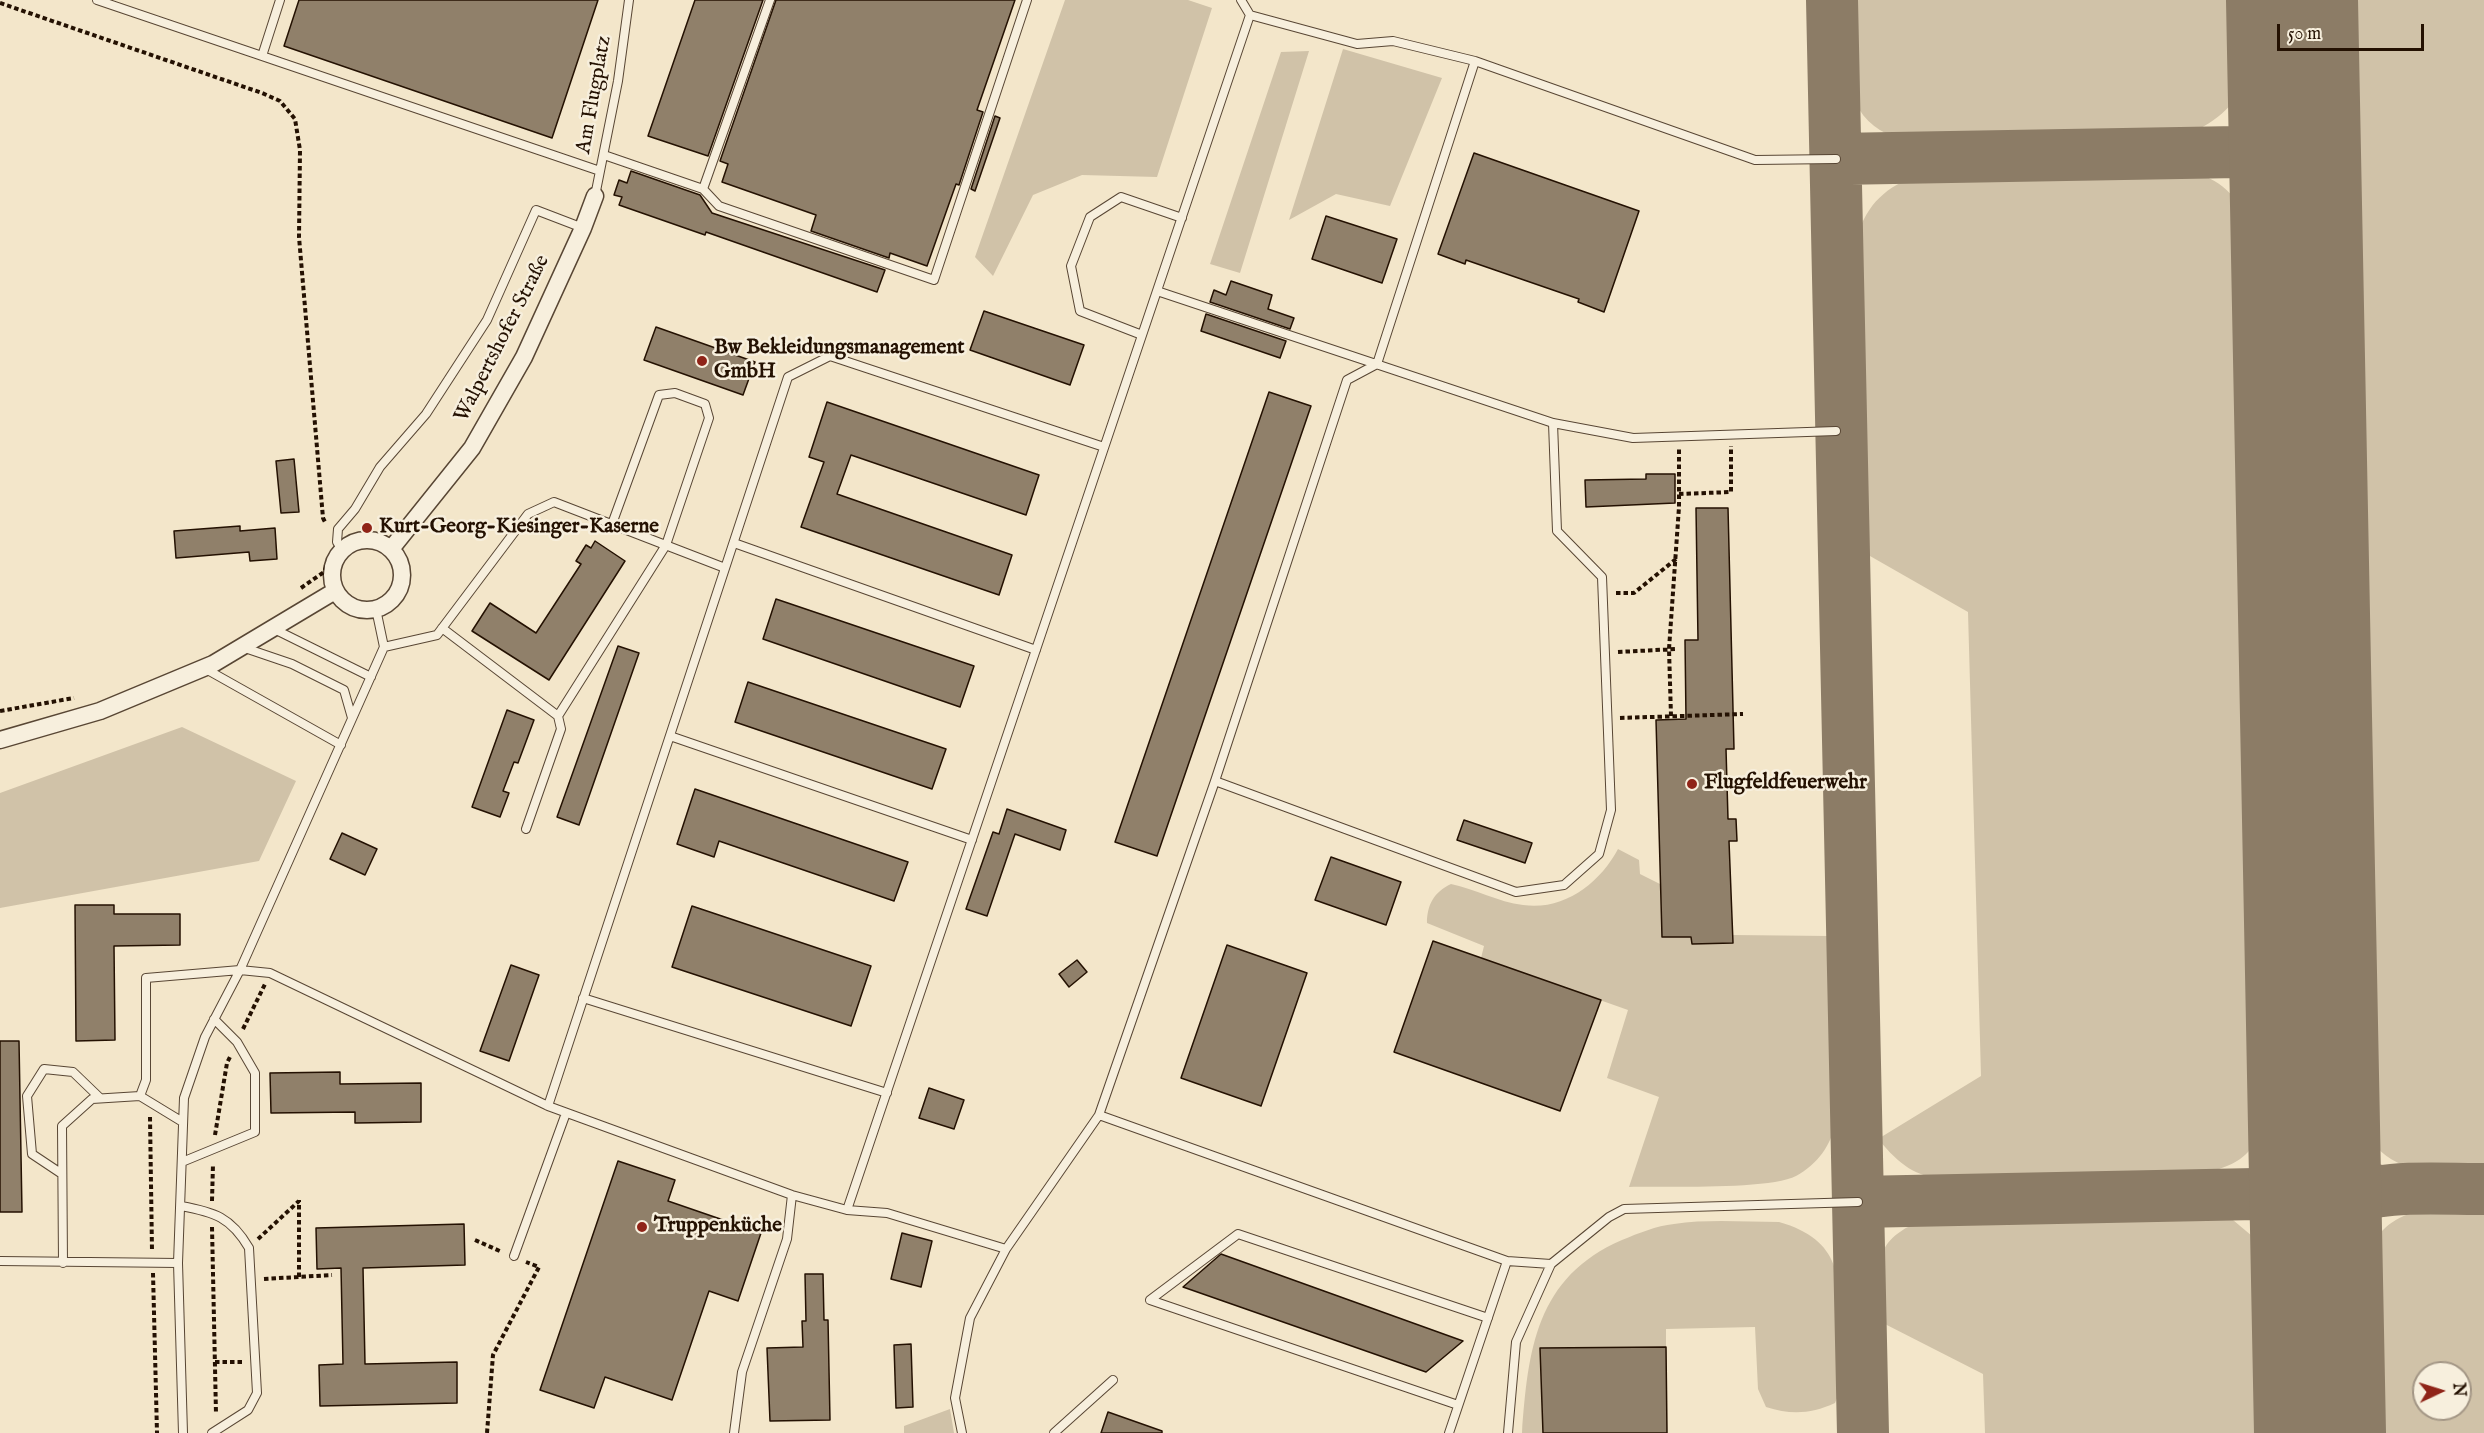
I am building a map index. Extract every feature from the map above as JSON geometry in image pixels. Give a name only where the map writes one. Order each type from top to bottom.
[{"type":"street","name":"Walpertshofer Straße","points":[[391,549],[472,448],[524,357],[584,228],[595,196]]},
{"type":"street","points":[[371,540],[391,549],[401,567],[402,578],[394,598],[376,609],[352,608],[335,591],[332,570],[339,546],[371,540]]},
{"type":"street","points":[[0,740],[100,711],[203,668],[335,591]]},
{"type":"lane","points":[[98,0],[600,171]]},
{"type":"lane","points":[[262,56],[280,0]]},
{"type":"lane","name":"Am Flugplatz","points":[[595,196],[629,0]]},
{"type":"lane","points":[[703,189],[770,0]]},
{"type":"lane","points":[[604,154],[703,189],[719,206],[934,280],[1027,0]]},
{"type":"lane","points":[[1241,0],[1250,15],[1357,44],[1393,41],[1475,61],[1755,160],[1836,159]]},
{"type":"lane","points":[[848,1210],[1250,15]]},
{"type":"lane","points":[[962,1433],[955,1398],[970,1318],[1006,1250],[1099,1115],[1215,781],[1347,380],[1377,364],[1475,61]]},
{"type":"lane","points":[[1142,335],[1080,311],[1071,266],[1090,217],[1121,197],[1182,218]]},
{"type":"lane","points":[[339,546],[338,529],[355,508],[380,467],[426,414],[487,320],[536,210],[584,228]]},
{"type":"lane","points":[[1157,291],[1553,423],[1633,438],[1836,431]]},
{"type":"lane","points":[[548,1106],[788,377],[830,356],[1104,447]]},
{"type":"lane","points":[[558,716],[666,545],[709,418],[705,404],[675,393],[659,395],[612,524]]},
{"type":"lane","points":[[1215,781],[1516,892],[1564,885],[1599,854],[1611,810],[1602,577],[1557,531],[1553,423]]},
{"type":"lane","points":[[384,647],[437,635],[528,514],[554,502],[725,568]]},
{"type":"lane","points":[[734,543],[1036,650]]},
{"type":"lane","points":[[183,1433],[178,1263],[182,1162],[181,1120],[184,1098],[205,1037],[240,970],[384,647],[376,609]]},
{"type":"lane","points":[[272,628],[371,677]]},
{"type":"lane","points":[[442,628],[558,716],[561,729],[526,829]]},
{"type":"lane","points":[[242,647],[292,664],[344,690],[352,718]]},
{"type":"lane","points":[[203,668],[341,744]]},
{"type":"lane","points":[[670,736],[972,840]]},
{"type":"lane","points":[[140,1096],[146,1080],[146,978],[240,970],[270,973],[566,1113],[792,1194],[848,1210],[887,1213],[1006,1250]]},
{"type":"lane","points":[[584,998],[887,1094]]},
{"type":"lane","points":[[182,1162],[255,1132],[255,1073],[237,1042],[214,1019]]},
{"type":"lane","points":[[62,1174],[32,1154],[27,1096],[44,1069],[73,1072],[100,1098]]},
{"type":"lane","points":[[63,1263],[62,1126],[92,1099],[100,1098],[140,1096],[181,1120]]},
{"type":"lane","points":[[514,1256],[566,1113]]},
{"type":"lane","points":[[1099,1115],[1507,1261],[1551,1264]]},
{"type":"lane","points":[[734,1433],[742,1371],[787,1239],[792,1194]]},
{"type":"lane","points":[[1508,1433],[1516,1342],[1551,1264],[1609,1217],[1624,1209],[1858,1202]]},
{"type":"lane","points":[[181,1206],[211,1211],[237,1228],[249,1248],[257,1393],[248,1410],[215,1433]]},
{"type":"lane","points":[[1458,1405],[1150,1300],[1238,1233],[1488,1318]]},
{"type":"lane","points":[[1449,1433],[1507,1261]]},
{"type":"lane","points":[[0,1262],[178,1263]]},
{"type":"lane","points":[[1054,1433],[1113,1380]]},
{"type":"path","points":[[0,3],[262,93],[280,101],[295,119],[300,150],[299,237],[323,518],[339,546],[324,572],[295,592]]},
{"type":"path","points":[[1679,494],[1731,492],[1730,434]]},
{"type":"path","points":[[1671,716],[1669,650],[1676,559],[1680,436]]},
{"type":"path","points":[[1603,593],[1634,593],[1676,559]]},
{"type":"path","points":[[1605,652],[1677,649]]},
{"type":"path","points":[[0,711],[85,695]]},
{"type":"path","points":[[1607,718],[1743,714]]},
{"type":"path","points":[[215,1433],[211,1211],[215,1129],[227,1063],[270,973]]},
{"type":"path","points":[[249,1248],[300,1200],[299,1277]]},
{"type":"path","points":[[475,1240],[539,1267],[493,1355],[487,1433]]},
{"type":"path","points":[[252,1280],[332,1275]]},
{"type":"path","points":[[215,1362],[255,1362]]},
{"type":"shaded area","points":[[1065,0],[1188,0],[1212,8],[1157,177],[1082,175],[1033,195],[993,276],[975,257]]},
{"type":"shaded area","points":[[1853,0],[2249,0],[2249,62],[2246,78],[2229,107],[2192,133],[1901,139],[1886,134],[1874,126],[1855,102]]},
{"type":"shaded area","points":[[2342,0],[2484,0],[2484,1170],[2429,1170],[2412,1168],[2396,1162],[2383,1153],[2371,1140],[2362,1121]]},
{"type":"shaded area","points":[[1343,49],[1442,78],[1390,206],[1336,194],[1289,220]]},
{"type":"shaded area","points":[[1309,51],[1240,273],[1210,264],[1281,52]]},
{"type":"shaded area","points":[[2187,170],[2210,178],[2227,190],[2239,206],[2249,228],[2269,1102],[2260,1132],[2248,1152],[2229,1165],[2199,1174],[1948,1181],[1936,1179],[1901,1163],[1878,1139],[1981,1076],[1968,612],[1863,552],[1857,236],[1867,214],[1880,198],[1897,185],[1918,175]]},
{"type":"shaded area","points":[[182,727],[296,781],[259,861],[0,908],[0,793]]},
{"type":"shaded area","points":[[1618,849],[1639,860],[1640,874],[1660,884],[1663,937],[1691,937],[1692,944],[1733,943],[1733,935],[1829,936],[1834,940],[1836,1122],[1827,1146],[1817,1160],[1796,1176],[1783,1180],[1741,1185],[1629,1187],[1659,1097],[1607,1078],[1628,1010],[1481,958],[1484,946],[1427,923],[1428,910],[1436,895],[1451,884],[1523,905],[1553,904],[1566,899],[1591,883]]},
{"type":"shaded area","points":[[2484,1207],[2484,1433],[2367,1433],[2364,1266],[2372,1245],[2383,1230],[2396,1220],[2427,1209]]},
{"type":"shaded area","points":[[2210,1213],[2233,1220],[2252,1236],[2266,1256],[2272,1284],[2275,1433],[1985,1433],[1983,1374],[1879,1321],[1878,1273],[1884,1248],[1892,1238],[1923,1220]]},
{"type":"shaded area","points":[[1713,1221],[1779,1222],[1815,1239],[1826,1251],[1838,1279],[1843,1362],[1841,1386],[1835,1403],[1801,1412],[1766,1407],[1758,1389],[1755,1327],[1666,1329],[1666,1347],[1540,1348],[1543,1433],[1522,1433],[1528,1373],[1542,1319],[1554,1295],[1571,1274],[1593,1256],[1622,1240],[1667,1225]]},
{"type":"shaded area","points":[[950,1409],[954,1433],[904,1433],[904,1426]]},
{"type":"building","points":[[299,0],[598,0],[552,138],[284,46]]},
{"type":"building","points":[[695,0],[763,0],[708,156],[648,136]]},
{"type":"building","points":[[776,0],[1015,0],[977,110],[983,112],[959,185],[956,184],[927,266],[890,253],[889,258],[811,231],[816,215],[722,182],[728,164],[720,161]]},
{"type":"building","points":[[995,116],[1000,118],[975,191],[971,189]]},
{"type":"building","points":[[1474,153],[1639,211],[1604,312],[1578,302],[1579,299],[1466,260],[1465,264],[1438,254]]},
{"type":"building","points":[[631,171],[700,195],[712,213],[885,270],[877,292],[706,232],[705,235],[619,205],[622,197],[614,195],[619,180],[627,183]]},
{"type":"building","points":[[1326,216],[1397,239],[1382,283],[1312,259]]},
{"type":"building","points":[[1231,281],[1272,295],[1268,309],[1294,318],[1290,329],[1210,302],[1214,290],[1226,295]]},
{"type":"building","points":[[984,311],[1084,345],[1070,385],[970,350]]},
{"type":"building","points":[[1206,314],[1286,341],[1280,358],[1201,331]]},
{"type":"building","points":[[656,327],[755,362],[743,395],[644,360]]},
{"type":"building","points":[[1269,392],[1311,406],[1157,856],[1115,842]]},
{"type":"building","points":[[827,402],[1039,475],[1026,515],[851,455],[837,494],[1012,555],[999,595],[801,527],[824,462],[809,457]]},
{"type":"building","points":[[294,459],[299,512],[281,513],[276,461]]},
{"type":"building","points":[[1646,474],[1675,474],[1675,503],[1586,507],[1585,480],[1646,479]]},
{"type":"building","points":[[1696,508],[1728,508],[1734,749],[1726,749],[1728,819],[1736,819],[1737,841],[1729,841],[1733,943],[1692,944],[1691,937],[1662,937],[1656,720],[1686,719],[1685,640],[1698,640]]},
{"type":"building","points":[[240,526],[240,531],[275,528],[277,559],[250,561],[249,552],[176,558],[174,531]]},
{"type":"building","points":[[595,541],[625,561],[549,680],[472,631],[490,603],[536,633],[581,564],[576,561],[586,545],[591,548]]},
{"type":"building","points":[[776,599],[974,666],[960,707],[763,639]]},
{"type":"building","points":[[618,646],[639,653],[579,825],[557,817]]},
{"type":"building","points":[[748,682],[946,749],[932,789],[735,722]]},
{"type":"building","points":[[507,710],[534,720],[518,763],[514,762],[503,791],[509,793],[500,817],[472,807]]},
{"type":"building","points":[[695,789],[908,862],[894,901],[719,841],[714,857],[677,844]]},
{"type":"building","points":[[1007,809],[1066,830],[1060,850],[1015,834],[987,916],[966,909],[993,832],[999,834]]},
{"type":"building","points":[[1464,820],[1532,843],[1525,863],[1457,840]]},
{"type":"building","points":[[342,833],[377,849],[365,875],[330,859]]},
{"type":"building","points":[[1331,857],[1401,882],[1386,925],[1315,900]]},
{"type":"building","points":[[75,905],[114,905],[114,914],[180,914],[180,945],[114,946],[115,1040],[76,1041]]},
{"type":"building","points":[[692,906],[871,966],[851,1026],[672,967]]},
{"type":"building","points":[[1433,941],[1601,1000],[1560,1111],[1394,1052]]},
{"type":"building","points":[[1227,945],[1307,973],[1261,1106],[1181,1078]]},
{"type":"building","points":[[1077,960],[1087,972],[1069,987],[1059,974]]},
{"type":"building","points":[[511,965],[539,975],[509,1061],[480,1051]]},
{"type":"building","points":[[0,1041],[19,1041],[22,1212],[0,1212]]},
{"type":"building","points":[[340,1072],[340,1084],[421,1083],[421,1122],[355,1123],[355,1112],[271,1113],[270,1073]]},
{"type":"building","points":[[929,1088],[964,1100],[954,1129],[919,1118]]},
{"type":"building","points":[[618,1161],[675,1180],[668,1201],[761,1233],[738,1301],[709,1291],[672,1400],[605,1377],[594,1408],[540,1390]]},
{"type":"building","points":[[464,1224],[465,1265],[363,1268],[365,1364],[457,1362],[457,1403],[320,1406],[319,1365],[343,1364],[341,1268],[317,1269],[316,1228]]},
{"type":"building","points":[[902,1233],[932,1241],[921,1287],[891,1279]]},
{"type":"building","points":[[1221,1254],[1463,1341],[1426,1372],[1183,1287]]},
{"type":"building","points":[[805,1274],[823,1274],[824,1320],[828,1320],[830,1420],[770,1421],[767,1348],[803,1347],[802,1321],[806,1321]]},
{"type":"building","points":[[911,1344],[913,1407],[896,1408],[894,1345]]},
{"type":"building","points":[[1666,1347],[1667,1433],[1543,1433],[1540,1348]]},
{"type":"building","points":[[1108,1412],[1162,1431],[1162,1433],[1101,1433]]},
{"type":"taxiway","points":[[1832,0],[1863,1433]]},
{"type":"taxiway","points":[[2238,152],[2261,142],[2270,135],[2288,107],[2294,83]]},
{"type":"taxiway","points":[[1836,159],[2238,152],[2263,162],[2280,175],[2290,195],[2296,220]]},
{"type":"taxiway","points":[[2314,1123],[2323,1150],[2334,1169],[2352,1182],[2379,1191]]},
{"type":"taxiway","points":[[2317,1259],[2332,1217],[2342,1205],[2354,1198],[2389,1190],[2484,1189]]},
{"type":"taxiway","points":[[1858,1202],[2256,1194],[2281,1203],[2298,1216],[2309,1234],[2317,1259]]},
{"type":"runway","points":[[2292,0],[2320,1433]]},
{"type":"place","name":"Bw Bekleidungsmanagement GmbH","points":[[702,361]]},
{"type":"place","name":"Kurt-Georg-Kiesinger-Kaserne","points":[[367,528]]},
{"type":"place","name":"Flugfeldfeuerwehr","points":[[1692,784]]},
{"type":"place","name":"Truppenküche","points":[[642,1227]]}]
